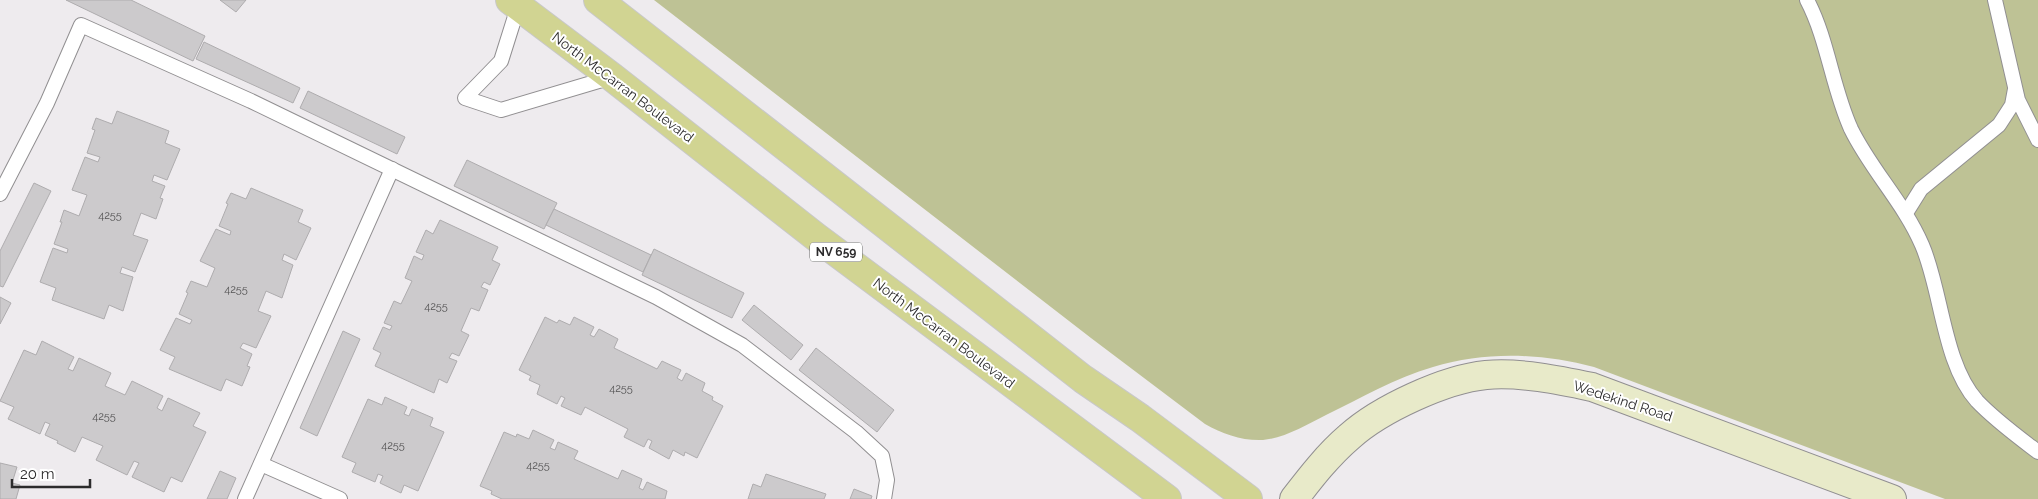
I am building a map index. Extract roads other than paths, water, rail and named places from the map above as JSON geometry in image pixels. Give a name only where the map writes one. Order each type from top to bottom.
[{"type":"main road","points":[[598,0],[1083,379],[1140,418],[1248,499]]},
{"type":"main road","name":"North McCarran Boulevard","points":[[514,4],[612,77],[816,237],[1167,499]]},
{"type":"street","name":"Wedekind Road","points":[[1294,499],[1317,470],[1350,436],[1377,416],[1414,397],[1452,383],[1486,375],[1545,377],[1592,388],[1892,499]]},
{"type":"lane","points":[[1807,0],[1824,44],[1838,94],[1851,129],[1872,165],[1906,213],[1917,233],[1931,267],[1954,360],[1963,380],[1976,400],[2038,452]]},
{"type":"lane","points":[[1995,0],[2018,100],[2038,140]]},
{"type":"lane","points":[[514,4],[501,62],[465,98],[501,110],[612,77]]},
{"type":"lane","points":[[0,194],[47,102],[81,25],[251,101],[392,169],[656,297],[742,344],[856,432],[882,456],[887,480],[884,499]]},
{"type":"lane","points":[[1906,213],[1921,189],[1999,125],[2012,105],[2015,88]]},
{"type":"lane","points":[[245,499],[392,169]]},
{"type":"lane","points":[[261,464],[340,499]]}]
